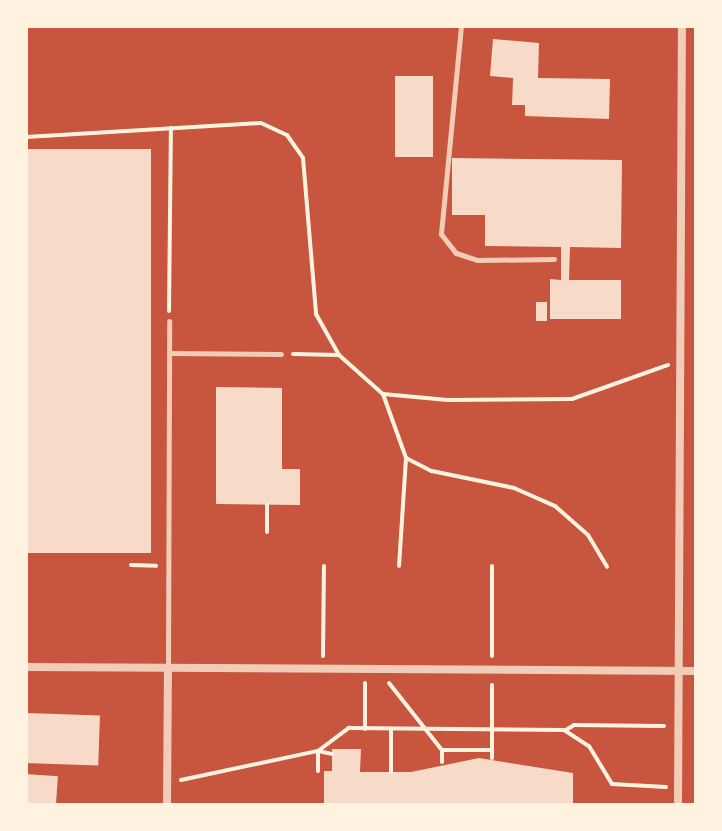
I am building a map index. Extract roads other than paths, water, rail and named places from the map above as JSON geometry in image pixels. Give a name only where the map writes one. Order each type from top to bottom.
[{"type":"street","points":[[678,805],[682,26]]},
{"type":"street","points":[[26,667],[696,671]]},
{"type":"street","points":[[167,805],[168,668]]},
{"type":"lane","points":[[461,26],[441,234],[456,253],[477,260],[554,259]]},
{"type":"lane","points":[[168,668],[169,321]]},
{"type":"lane","points":[[169,353],[281,354]]}]
